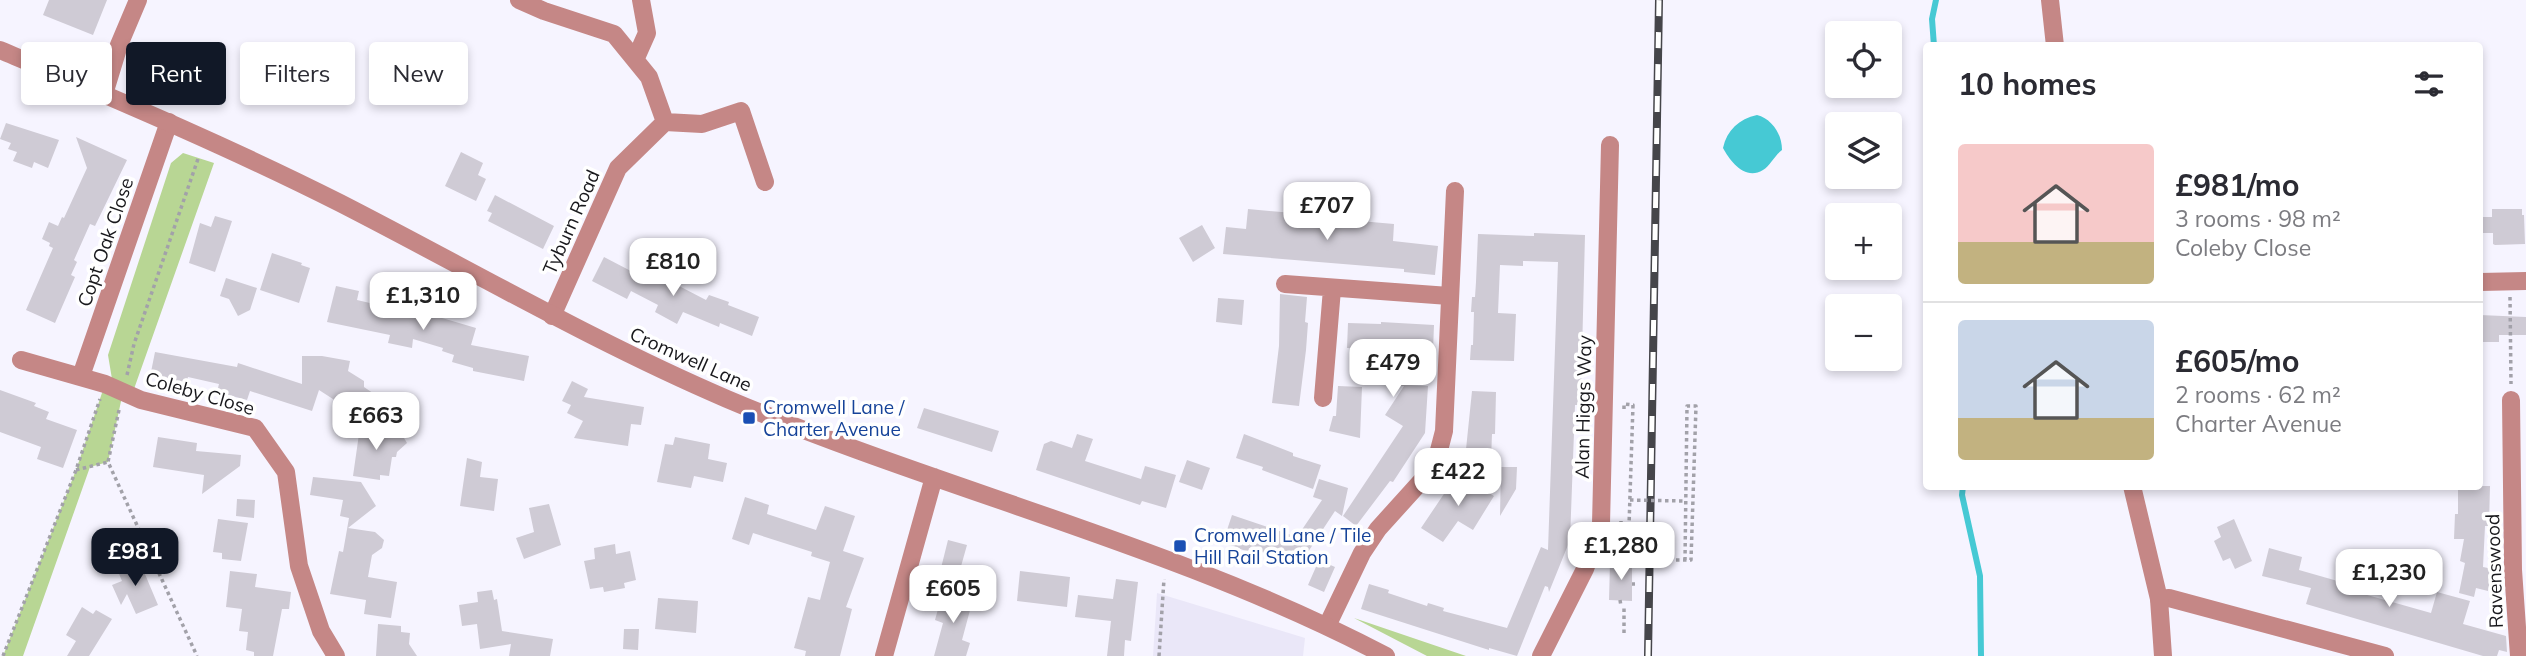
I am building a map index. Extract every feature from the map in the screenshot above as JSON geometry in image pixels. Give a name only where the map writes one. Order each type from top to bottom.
[{"type":"street","points":[[112,68],[138,0]]},
{"type":"street","points":[[519,0],[614,34],[649,77],[665,122],[702,124],[741,111],[765,182]]},
{"type":"street","points":[[635,60],[647,33],[641,0]]},
{"type":"street","points":[[2050,0],[2055,42]]},
{"type":"street","name":"Cromwell Lane","points":[[0,50],[21,59]]},
{"type":"street","name":"Cromwell Lane","points":[[112,97],[205,138],[339,203],[662,371],[746,407],[1166,559],[1327,626],[1386,656]]},
{"type":"street","name":"Copt Oak Close","points":[[81,376],[169,122]]},
{"type":"street","name":"Tyburn Road","points":[[552,316],[618,168],[665,122]]},
{"type":"street","name":"Alan Higgs Way","points":[[1541,656],[1585,569],[1601,524],[1610,145]]},
{"type":"street","points":[[1327,626],[1373,537],[1425,477],[1437,458],[1444,431],[1455,191]]},
{"type":"street","points":[[2483,282],[2518,281]]},
{"type":"street","points":[[1285,284],[1449,296]]},
{"type":"street","points":[[1323,398],[1332,289]]},
{"type":"street","name":"Coleby Close","points":[[21,360],[81,376],[141,400],[255,428],[286,472],[299,566],[321,631],[336,656]]},
{"type":"street","name":"Ravenswood","points":[[2511,400],[2513,570],[2519,656]]},
{"type":"street","points":[[884,656],[934,477]]},
{"type":"street","points":[[2133,490],[2159,599],[2163,656]]},
{"type":"street","points":[[2159,599],[2169,598],[2385,656]]},
{"type":"path","points":[[197,656],[108,462],[134,344],[205,138]]},
{"type":"path","points":[[2511,400],[2518,281]]},
{"type":"path","points":[[3,656],[76,470],[105,384]]},
{"type":"path","points":[[1624,418],[1624,404],[1633,405],[1628,556]]},
{"type":"path","points":[[1676,560],[1685,560],[1691,560],[1696,406],[1687,406],[1685,560]]},
{"type":"path","points":[[76,470],[108,462]]},
{"type":"path","points":[[1630,500],[1685,501]]},
{"type":"path","points":[[1621,514],[1621,560],[1635,555]]},
{"type":"path","points":[[1159,656],[1166,559]]},
{"type":"path","points":[[1620,600],[1624,634]]},
{"type":"shaded area","points":[[1157,593],[1305,638],[1303,656],[1153,656]]},
{"type":"green space","points":[[183,153],[214,163],[134,389],[112,379],[108,355],[171,163]]},
{"type":"green space","points":[[105,384],[123,392],[108,462],[90,467],[23,656],[3,656],[76,470]]},
{"type":"green space","points":[[1354,618],[1466,656],[1427,656]]},
{"type":"water","points":[[1757,115],[1775,128],[1782,150],[1765,168],[1750,173],[1734,164],[1723,148],[1727,136],[1735,126]]},
{"type":"building","points":[[49,0],[107,0],[93,35],[43,15]]},
{"type":"building","points":[[6,123],[59,140],[48,168],[34,162],[32,168],[13,161],[17,152],[8,149],[11,143],[0,139]]},
{"type":"building","points":[[76,137],[127,160],[95,226],[90,224],[74,260],[77,262],[71,275],[75,277],[55,323],[26,310],[53,248],[42,239],[49,222],[58,226],[62,217],[64,218],[87,168]]},
{"type":"building","points":[[461,152],[483,163],[478,175],[486,179],[476,201],[445,186]]},
{"type":"building","points":[[495,195],[554,226],[543,249],[488,221],[492,213],[487,211]]},
{"type":"building","points":[[1248,209],[1394,224],[1393,241],[1438,246],[1435,275],[1404,272],[1404,269],[1223,254],[1226,227],[1246,229]]},
{"type":"building","points":[[2492,209],[2522,209],[2525,244],[2493,244],[2493,233],[2483,233],[2483,217],[2492,217]]},
{"type":"building","points":[[215,216],[232,221],[215,272],[189,263],[200,223],[211,227]]},
{"type":"building","points":[[1202,225],[1215,248],[1193,262],[1179,238]]},
{"type":"building","points":[[1534,233],[1585,235],[1581,393],[1579,405],[1575,405],[1570,540],[1549,592],[1545,586],[1517,656],[1489,650],[1361,609],[1369,584],[1427,606],[1428,603],[1444,608],[1443,611],[1507,628],[1541,547],[1548,550],[1558,262],[1523,261],[1523,266],[1500,265],[1498,313],[1516,314],[1514,361],[1470,360],[1478,234],[1534,236]]},
{"type":"building","points":[[272,253],[310,268],[299,303],[260,290]]},
{"type":"building","points":[[604,257],[650,281],[654,273],[706,300],[709,295],[759,317],[752,336],[720,323],[719,327],[683,312],[677,324],[655,312],[658,305],[631,291],[627,299],[592,281]]},
{"type":"building","points":[[226,278],[257,288],[250,310],[238,316],[229,299],[220,296]]},
{"type":"building","points":[[336,286],[359,291],[357,300],[387,307],[389,295],[396,296],[397,292],[418,296],[415,310],[476,328],[471,345],[529,356],[524,381],[473,371],[473,368],[452,362],[454,355],[442,351],[443,348],[413,339],[412,348],[388,343],[390,335],[327,322]]},
{"type":"building","points":[[1280,294],[1307,297],[1305,322],[1308,323],[1299,406],[1272,403],[1279,346]]},
{"type":"building","points":[[1218,298],[1244,300],[1242,325],[1216,322]]},
{"type":"building","points":[[2483,315],[2526,317],[2526,335],[2499,335],[2499,342],[2483,342]]},
{"type":"building","points":[[1348,323],[1434,325],[1433,351],[1412,350],[1409,385],[1428,386],[1425,433],[1393,482],[1390,481],[1356,526],[1343,516],[1403,426],[1385,415],[1404,386],[1372,383],[1377,349],[1347,348]]},
{"type":"building","points":[[155,352],[237,367],[238,363],[302,384],[302,356],[350,361],[348,371],[364,381],[364,387],[383,400],[366,426],[350,415],[353,412],[319,390],[312,411],[250,391],[247,400],[217,392],[219,384],[188,377],[186,384],[181,383],[181,387],[165,384],[166,380],[150,377]]},
{"type":"building","points":[[572,381],[588,389],[584,397],[644,407],[641,425],[631,424],[628,446],[574,438],[583,421],[567,413],[571,405],[562,401]]},
{"type":"building","points":[[1338,386],[1362,387],[1360,438],[1329,431],[1333,416],[1336,416]]},
{"type":"building","points":[[0,390],[36,403],[34,406],[49,412],[46,419],[77,430],[63,468],[37,459],[41,447],[0,432]]},
{"type":"building","points":[[1472,391],[1496,392],[1491,460],[1465,459]]},
{"type":"building","points":[[924,408],[999,431],[992,452],[917,428]]},
{"type":"building","points":[[360,427],[401,433],[407,443],[397,452],[396,457],[392,457],[389,476],[380,475],[380,480],[353,476]]},
{"type":"building","points":[[1077,434],[1093,439],[1085,461],[1141,479],[1145,466],[1176,475],[1166,508],[1142,501],[1140,505],[1036,470],[1044,444],[1051,441],[1072,448]]},
{"type":"building","points":[[1244,434],[1293,453],[1293,456],[1321,465],[1313,489],[1236,458]]},
{"type":"building","points":[[158,437],[197,443],[196,451],[241,455],[240,466],[202,494],[204,475],[153,467]]},
{"type":"building","points":[[675,437],[710,444],[708,459],[727,463],[723,482],[694,476],[691,488],[657,482],[665,444],[673,445]]},
{"type":"building","points":[[467,458],[482,462],[480,477],[498,479],[494,511],[460,506]]},
{"type":"building","points":[[1187,460],[1210,468],[1202,490],[1179,482]]},
{"type":"building","points":[[1501,467],[1517,467],[1516,489],[1500,516]]},
{"type":"building","points":[[1460,475],[1494,496],[1473,530],[1458,521],[1443,542],[1421,528],[1452,482],[1455,484]]},
{"type":"building","points":[[313,477],[361,482],[376,506],[348,528],[375,532],[384,540],[382,548],[372,555],[368,577],[397,582],[391,618],[364,614],[366,600],[330,594],[339,551],[343,552],[349,518],[340,516],[343,500],[310,495]]},
{"type":"building","points":[[1319,479],[1348,488],[1342,516],[1335,511],[1300,564],[1249,548],[1248,552],[1223,542],[1232,515],[1297,537],[1322,500],[1313,497]]},
{"type":"building","points":[[2483,486],[2490,486],[2489,526],[2485,526],[2483,567],[2493,569],[2488,591],[2476,588],[2474,597],[2459,593],[2465,563],[2460,561],[2464,539],[2454,539],[2455,514],[2458,514],[2458,490],[2483,490]]},
{"type":"building","points":[[745,497],[769,505],[767,514],[816,530],[825,506],[855,516],[843,551],[864,558],[846,607],[852,609],[840,656],[805,656],[806,651],[794,648],[808,597],[820,600],[830,562],[811,556],[812,552],[753,533],[749,545],[732,539]]},
{"type":"building","points":[[237,499],[255,500],[254,518],[236,516]]},
{"type":"building","points":[[549,504],[561,545],[524,559],[516,538],[534,532],[529,508]]},
{"type":"building","points":[[218,519],[248,523],[241,561],[222,559],[222,553],[213,552]]},
{"type":"building","points":[[2234,519],[2252,561],[2235,569],[2230,558],[2223,561],[2214,541],[2221,537],[2217,527]]},
{"type":"building","points":[[948,540],[967,545],[958,577],[940,572]]},
{"type":"building","points":[[615,544],[616,554],[630,551],[636,580],[624,583],[625,588],[604,592],[603,587],[590,589],[584,561],[595,559],[594,548]]},
{"type":"building","points":[[2269,548],[2302,557],[2299,570],[2355,586],[2353,591],[2431,613],[2437,592],[2470,601],[2463,624],[2506,636],[2507,652],[2499,650],[2497,656],[2483,656],[2306,604],[2311,588],[2262,576]]},
{"type":"building","points":[[139,560],[158,605],[136,614],[127,594],[121,605],[112,585],[122,581],[117,569]]},
{"type":"building","points":[[1319,560],[1335,567],[1324,592],[1308,585]]},
{"type":"building","points":[[1610,563],[1632,563],[1632,601],[1609,600]]},
{"type":"building","points":[[230,571],[257,574],[255,587],[291,592],[289,609],[282,609],[273,656],[254,656],[254,652],[246,650],[248,632],[239,631],[242,609],[226,607]]},
{"type":"building","points":[[1020,571],[1070,577],[1067,607],[1017,601]]},
{"type":"building","points":[[1116,579],[1138,582],[1131,641],[1125,640],[1124,656],[1107,656],[1111,621],[1075,617],[1078,595],[1113,599]]},
{"type":"building","points":[[492,590],[494,600],[497,599],[502,631],[553,639],[550,656],[509,656],[511,644],[480,649],[477,624],[462,626],[459,605],[478,602],[477,592]]},
{"type":"building","points":[[943,591],[973,599],[962,640],[970,643],[966,656],[934,656],[943,623],[935,620]]},
{"type":"building","points":[[658,598],[698,601],[696,633],[655,629]]},
{"type":"building","points":[[82,607],[93,614],[96,610],[112,619],[89,656],[67,656],[76,641],[66,635]]},
{"type":"building","points":[[378,624],[401,626],[401,632],[410,633],[409,644],[417,656],[376,656]]},
{"type":"building","points":[[624,629],[639,629],[638,650],[623,649]]},
{"type":"waterway","points":[[1934,42],[1932,19],[1936,0]]},
{"type":"waterway","points":[[1963,490],[1980,576],[1981,656]]},
{"type":"railway","points":[[1648,656],[1659,0]]},
{"type":"place","name":"Cromwell Lane / Charter Avenue","points":[[749,418]]},
{"type":"place","name":"Cromwell Lane / Tile Hill Rail Station","points":[[1180,546]]}]
